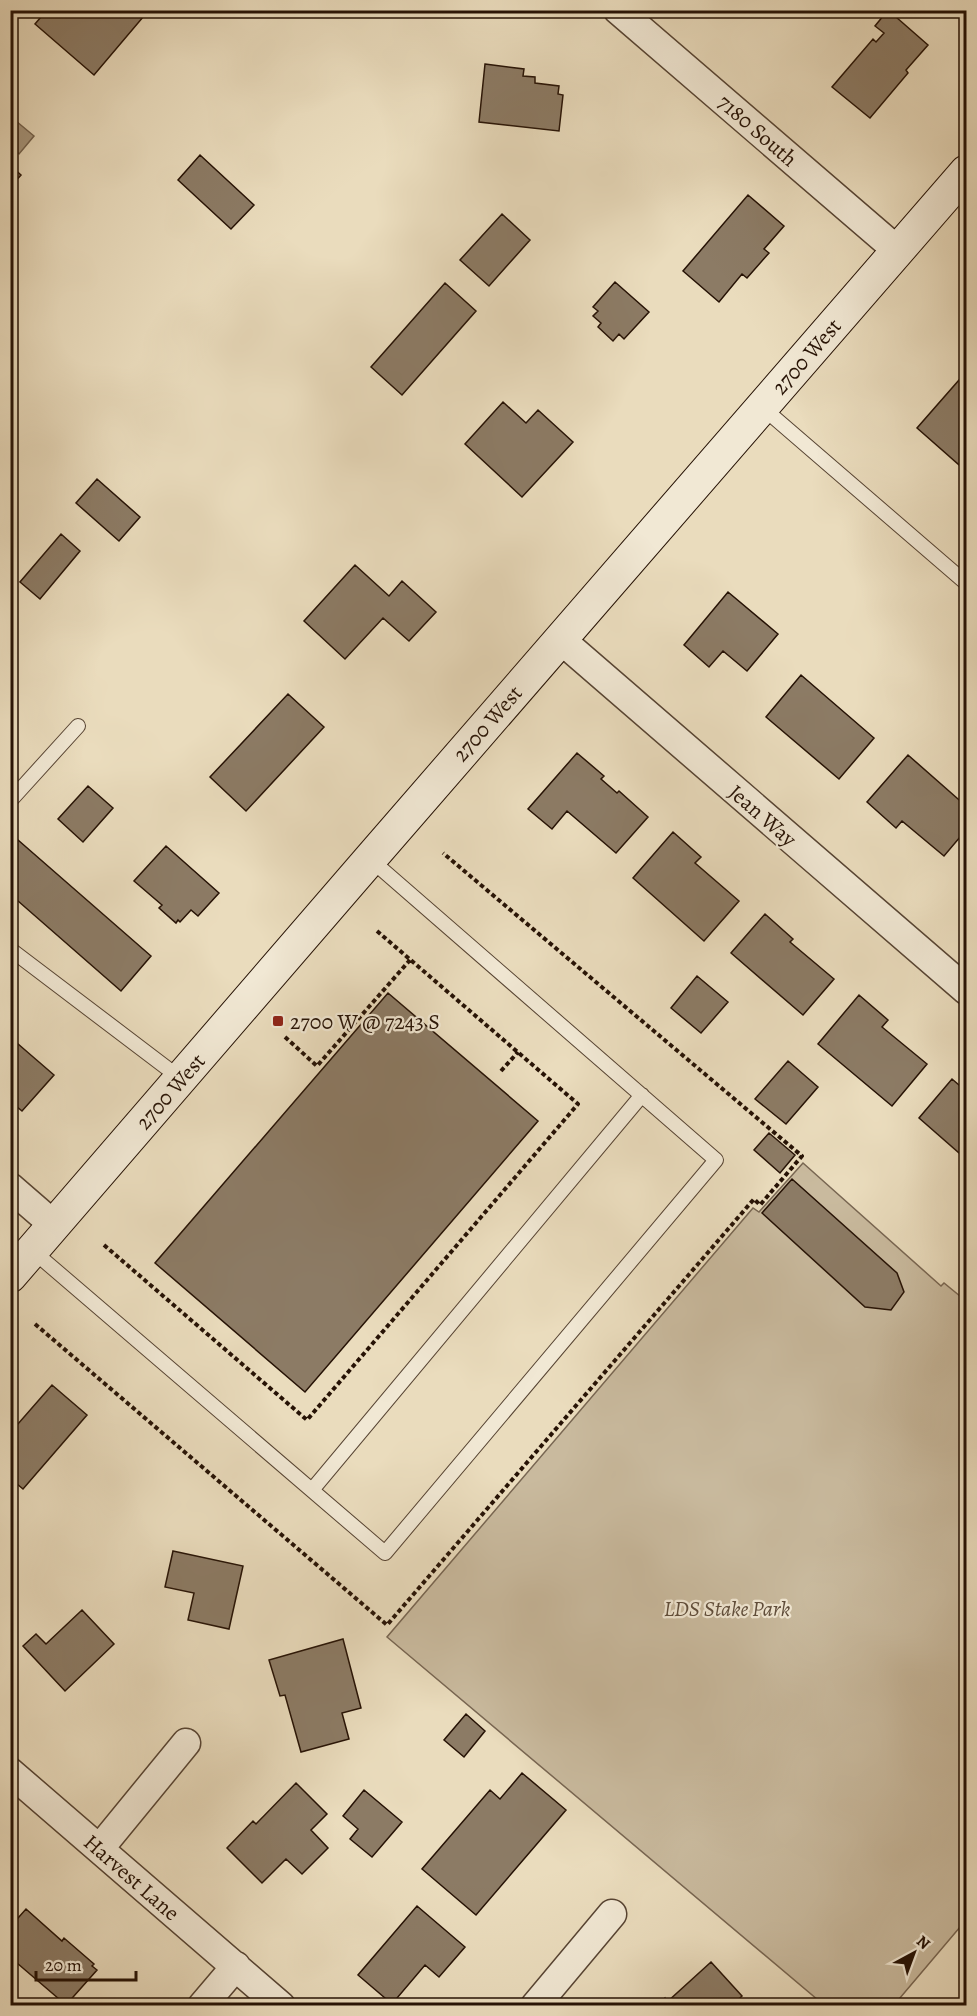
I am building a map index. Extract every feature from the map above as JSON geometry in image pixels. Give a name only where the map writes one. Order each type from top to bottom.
[{"type":"main road","name":"2700 West","points":[[10,1276],[762,406],[898,250],[964,180]]},
{"type":"street","name":"7180 South","points":[[618,10],[898,250]]},
{"type":"street","name":"Jean Way","points":[[560,639],[966,990]]},
{"type":"street","points":[[10,1187],[55,1226]]},
{"type":"street","points":[[100,1848],[186,1743]]},
{"type":"street","name":"Harvest Lane","points":[[10,1772],[281,2006]]},
{"type":"street","points":[[535,2006],[612,1914]]},
{"type":"street","points":[[202,2006],[236,1966]]},
{"type":"lane","points":[[762,406],[966,583]]},
{"type":"lane","points":[[10,801],[78,726]]},
{"type":"lane","points":[[33,1251],[385,1553],[716,1160],[370,859]]},
{"type":"lane","points":[[10,949],[180,1078]]},
{"type":"lane","points":[[312,1491],[642,1095]]},
{"type":"path","points":[[104,1245],[307,1420],[578,1104],[377,931]]},
{"type":"path","points":[[285,1037],[317,1066],[410,960]]},
{"type":"path","points":[[501,1071],[518,1052]]},
{"type":"green space","name":"LDS Stake Park","points":[[803,1163],[941,1286],[944,1283],[966,1301],[966,1920],[894,2005],[824,2005],[387,1637],[753,1208],[759,1212]]},
{"type":"shaded area","points":[[10,116],[34,136],[19,154],[11,146]]},
{"type":"building","points":[[47,10],[149,10],[94,75],[35,24]]},
{"type":"building","points":[[888,10],[928,45],[870,118],[832,87],[873,39],[876,42],[884,33],[875,26]]},
{"type":"building","points":[[485,64],[524,69],[523,76],[535,77],[535,83],[559,86],[558,94],[563,95],[559,131],[479,122]]},
{"type":"building","points":[[200,155],[254,205],[231,229],[178,180]]},
{"type":"building","points":[[10,165],[21,175],[10,187]]},
{"type":"building","points":[[748,195],[784,226],[764,249],[769,253],[747,278],[742,274],[719,302],[683,271]]},
{"type":"building","points":[[502,214],[530,240],[489,286],[460,260]]},
{"type":"building","points":[[615,282],[649,312],[624,339],[619,334],[613,341],[598,327],[601,323],[593,316],[598,311],[593,307]]},
{"type":"building","points":[[445,283],[476,311],[402,395],[371,367]]},
{"type":"building","points":[[966,372],[966,471],[917,428]]},
{"type":"building","points":[[503,402],[526,423],[538,410],[573,442],[522,497],[465,444]]},
{"type":"building","points":[[97,479],[140,517],[119,541],[76,503]]},
{"type":"building","points":[[61,534],[80,551],[40,599],[20,582]]},
{"type":"building","points":[[355,565],[389,596],[402,581],[436,612],[409,641],[383,618],[345,659],[304,621]]},
{"type":"building","points":[[728,592],[778,634],[747,671],[723,651],[709,667],[684,645]]},
{"type":"building","points":[[801,675],[874,738],[839,779],[766,717]]},
{"type":"building","points":[[288,694],[324,727],[246,811],[210,777]]},
{"type":"building","points":[[577,753],[604,776],[601,779],[617,793],[619,791],[648,817],[616,853],[567,811],[552,829],[528,809]]},
{"type":"building","points":[[908,755],[966,806],[966,830],[944,856],[902,821],[896,828],[867,802]]},
{"type":"building","points":[[88,786],[113,808],[83,842],[58,819]]},
{"type":"building","points":[[673,832],[701,857],[695,863],[739,901],[704,941],[633,878]]},
{"type":"building","points":[[10,833],[151,956],[121,991],[10,894]]},
{"type":"building","points":[[166,846],[219,893],[198,916],[191,910],[180,922],[178,920],[176,923],[159,908],[162,905],[134,881]]},
{"type":"building","points":[[765,914],[793,939],[790,942],[834,979],[803,1015],[731,953]]},
{"type":"building","points":[[697,976],[728,1002],[701,1033],[671,1008]]},
{"type":"building","points":[[388,993],[538,1121],[305,1392],[155,1263]]},
{"type":"building","points":[[859,995],[888,1020],[882,1027],[927,1064],[892,1106],[818,1044]]},
{"type":"building","points":[[10,1037],[54,1075],[22,1111],[10,1101]]},
{"type":"building","points":[[788,1061],[818,1087],[786,1124],[755,1099]]},
{"type":"building","points":[[952,1079],[966,1091],[966,1159],[919,1118]]},
{"type":"building","points":[[769,1133],[795,1155],[780,1173],[754,1150]]},
{"type":"building","points":[[792,1179],[897,1273],[904,1292],[891,1310],[865,1307],[762,1213]]},
{"type":"building","points":[[52,1385],[87,1415],[23,1489],[10,1478],[10,1433]]},
{"type":"building","points":[[173,1551],[243,1566],[229,1629],[188,1620],[194,1593],[165,1587]]},
{"type":"building","points":[[82,1610],[114,1644],[65,1691],[23,1646],[36,1634],[46,1644]]},
{"type":"building","points":[[343,1639],[361,1708],[342,1713],[349,1739],[301,1752],[285,1695],[280,1696],[269,1660]]},
{"type":"building","points":[[466,1714],[485,1731],[464,1757],[444,1740]]},
{"type":"building","points":[[522,1773],[566,1810],[476,1915],[422,1869],[490,1790],[500,1799]]},
{"type":"building","points":[[296,1783],[327,1814],[311,1830],[328,1848],[302,1874],[286,1859],[262,1883],[227,1848],[253,1821],[256,1824]]},
{"type":"building","points":[[364,1790],[402,1822],[372,1857],[350,1839],[358,1829],[343,1816]]},
{"type":"building","points":[[417,1906],[465,1947],[439,1977],[425,1965],[392,2004],[358,1975]]},
{"type":"building","points":[[26,1909],[62,1941],[64,1938],[94,1964],[92,1966],[97,1970],[66,2005],[10,1957],[10,1927]]},
{"type":"building","points":[[711,1962],[742,1996],[732,2006],[657,2006],[665,1998],[667,2002]]},
{"type":"place","name":"2700 W @ 7243 S","points":[[278,1021]]}]
